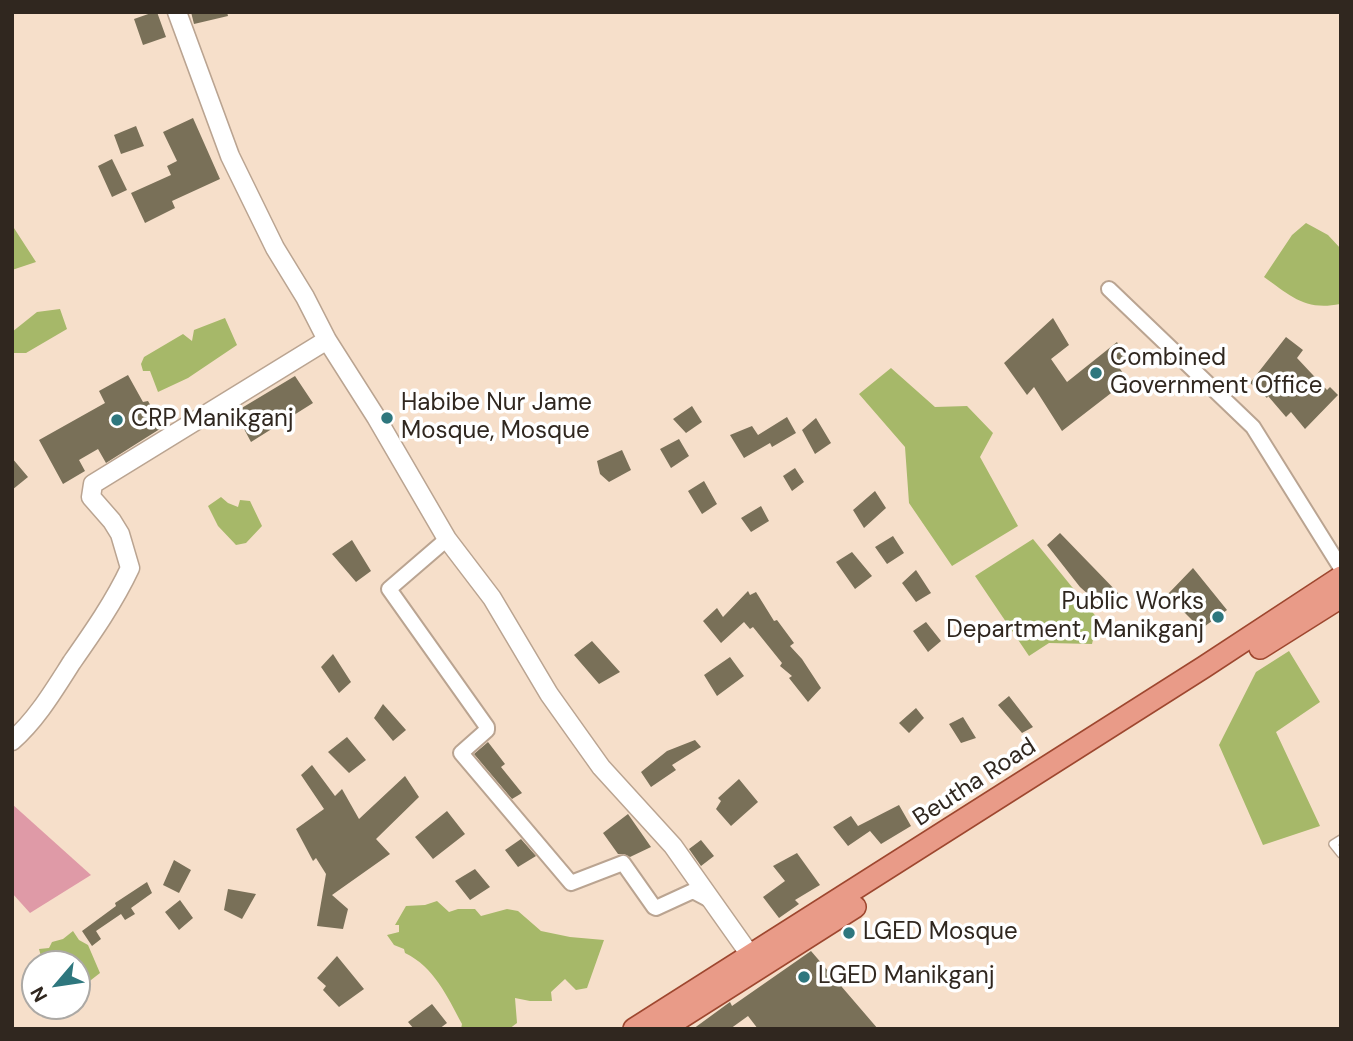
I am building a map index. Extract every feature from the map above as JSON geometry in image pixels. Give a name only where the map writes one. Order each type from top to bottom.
[{"type":"main road","name":"Beutha Road","points":[[663,1029],[756,962],[1341,577]]},
{"type":"main road","name":"Beutha Road","points":[[634,1029],[756,962],[1341,597]]},
{"type":"street","points":[[177,12],[230,156],[275,248],[327,340],[447,538],[492,598],[549,694],[601,767],[673,846],[756,962]]},
{"type":"street","points":[[1110,289],[1254,427],[1341,568]]},
{"type":"street","points":[[12,741],[27,726],[55,688],[117,596],[130,568],[120,534],[91,497],[93,484],[327,340]]},
{"type":"street","points":[[447,538],[389,589],[487,727],[461,754],[571,883],[623,863],[656,908],[693,891],[714,902]]},
{"type":"lane","points":[[1341,839],[1333,844],[1341,853]]},
{"type":"shaded area","points":[[1306,223],[1328,235],[1341,249],[1340,304],[1308,304],[1264,277],[1292,235]]},
{"type":"shaded area","points":[[12,225],[36,262],[12,270]]},
{"type":"shaded area","points":[[60,309],[67,329],[26,353],[12,353],[12,332],[37,312]]},
{"type":"shaded area","points":[[225,318],[237,345],[188,378],[158,392],[150,371],[143,371],[141,364],[144,357],[183,334],[192,341],[194,330]]},
{"type":"shaded area","points":[[891,368],[935,407],[967,406],[993,433],[980,457],[1018,526],[952,566],[909,503],[905,447],[859,394]]},
{"type":"shaded area","points":[[221,497],[238,507],[240,500],[250,501],[262,526],[246,543],[236,545],[218,526],[208,506]]},
{"type":"shaded area","points":[[1033,539],[1098,619],[1092,644],[1049,643],[1029,656],[975,576]]},
{"type":"shaded area","points":[[1289,651],[1320,702],[1276,732],[1320,826],[1263,845],[1219,745],[1256,672]]},
{"type":"shaded area","points":[[12,804],[91,875],[30,913],[12,893]]},
{"type":"shaded area","points":[[437,901],[449,912],[475,909],[481,916],[507,909],[518,911],[541,931],[604,940],[587,988],[576,990],[565,979],[551,992],[552,1001],[515,998],[517,1023],[509,1029],[461,1029],[462,1024],[432,974],[405,953],[404,949],[394,945],[387,935],[399,932],[399,925],[395,925],[406,906]]},
{"type":"shaded area","points":[[73,931],[90,950],[39,950],[49,948],[52,942],[63,939]]},
{"type":"shaded area","points":[[91,952],[100,973],[91,980]]},
{"type":"building","points":[[157,12],[166,37],[143,45],[134,19]]},
{"type":"building","points":[[191,12],[227,12],[228,16],[194,24]]},
{"type":"building","points":[[193,118],[220,179],[172,201],[175,208],[145,223],[131,193],[171,175],[167,166],[177,161],[163,132]]},
{"type":"building","points":[[136,126],[144,146],[121,154],[114,135]]},
{"type":"building","points":[[112,159],[127,190],[112,197],[98,166]]},
{"type":"building","points":[[1053,318],[1069,345],[1051,359],[1067,382],[1117,342],[1126,359],[1118,366],[1128,380],[1062,431],[1034,387],[1027,395],[1004,363]]},
{"type":"building","points":[[1286,337],[1303,350],[1297,358],[1327,390],[1330,387],[1338,395],[1305,429],[1291,412],[1286,417],[1268,396],[1267,398],[1250,383]]},
{"type":"building","name":"CRP Manikganj","points":[[128,375],[143,402],[148,401],[163,427],[106,463],[98,449],[79,460],[85,471],[63,484],[39,440],[105,403],[99,391]]},
{"type":"building","points":[[295,376],[313,403],[251,442],[235,412]]},
{"type":"building","points":[[692,406],[702,422],[686,433],[673,419]]},
{"type":"building","points":[[787,417],[796,433],[772,447],[770,443],[744,458],[730,435],[752,426],[758,435]]},
{"type":"building","points":[[816,418],[831,443],[815,454],[802,430]]},
{"type":"building","points":[[679,439],[689,456],[671,468],[660,449]]},
{"type":"building","points":[[622,450],[631,470],[609,482],[600,474],[597,461]]},
{"type":"building","points":[[12,458],[28,477],[12,490]]},
{"type":"building","points":[[795,468],[804,482],[792,491],[783,476]]},
{"type":"building","points":[[704,481],[717,504],[702,514],[688,491]]},
{"type":"building","points":[[875,491],[886,508],[864,528],[853,510]]},
{"type":"building","points":[[761,506],[769,521],[751,532],[741,518]]},
{"type":"building","points":[[1060,533],[1122,597],[1107,611],[1080,587],[1047,545]]},
{"type":"building","points":[[893,536],[904,553],[887,564],[875,547]]},
{"type":"building","points":[[352,540],[371,571],[356,582],[332,554]]},
{"type":"building","points":[[852,552],[872,576],[855,589],[836,562]]},
{"type":"building","points":[[1193,568],[1227,610],[1201,629],[1167,595]]},
{"type":"building","points":[[916,570],[931,593],[916,602],[902,583]]},
{"type":"building","points":[[748,591],[750,595],[756,592],[774,621],[777,620],[794,643],[790,646],[821,688],[808,702],[789,678],[792,676],[780,666],[782,663],[753,627],[750,629],[744,622],[721,643],[703,621],[717,608],[723,617]]},
{"type":"building","points":[[926,622],[941,641],[928,652],[913,631]]},
{"type":"building","points":[[592,641],[620,672],[599,684],[574,655]]},
{"type":"building","points":[[333,654],[351,682],[339,693],[321,667]]},
{"type":"building","points":[[730,657],[744,676],[717,696],[704,675]]},
{"type":"building","points":[[1009,696],[1033,727],[1022,733],[998,705]]},
{"type":"building","points":[[383,704],[406,730],[393,741],[374,718]]},
{"type":"building","points":[[916,708],[924,718],[909,733],[899,723]]},
{"type":"building","points":[[963,717],[976,738],[961,743],[949,724]]},
{"type":"building","points":[[347,737],[366,760],[349,773],[328,752]]},
{"type":"building","points":[[695,740],[701,747],[672,765],[676,770],[651,787],[641,772],[667,751]]},
{"type":"building","points":[[488,742],[505,764],[501,767],[522,793],[512,799],[474,754]]},
{"type":"building","points":[[312,765],[335,796],[342,789],[359,819],[405,776],[419,797],[376,839],[390,854],[332,895],[348,909],[343,929],[317,926],[326,874],[316,858],[313,861],[296,829],[324,809],[301,775]]},
{"type":"building","points":[[739,779],[758,802],[731,826],[716,809],[721,801],[718,798]]},
{"type":"building","points":[[899,805],[911,826],[881,844],[870,831],[848,846],[833,827],[851,816],[858,826]]},
{"type":"building","points":[[447,811],[465,834],[433,859],[415,837]]},
{"type":"building","points":[[628,814],[651,847],[630,857],[618,854],[603,833]]},
{"type":"building","points":[[521,839],[536,856],[518,867],[505,850]]},
{"type":"building","points":[[701,840],[714,856],[701,866],[689,849]]},
{"type":"building","points":[[797,853],[820,885],[795,900],[799,904],[779,918],[763,897],[785,881],[773,866]]},
{"type":"building","points":[[174,860],[191,870],[179,893],[163,885]]},
{"type":"building","points":[[475,869],[490,887],[470,900],[455,881]]},
{"type":"building","points":[[147,882],[152,893],[131,908],[135,914],[125,920],[121,914],[96,931],[101,939],[92,946],[82,931],[116,906],[115,903]]},
{"type":"building","points":[[228,889],[256,894],[242,919],[224,910]]},
{"type":"building","points":[[180,900],[193,918],[179,930],[165,912]]},
{"type":"building","name":"LGED Manikganj","points":[[811,951],[878,1029],[758,1029],[748,1016],[730,1029],[693,1029],[730,1002],[732,1006]]},
{"type":"building","points":[[337,956],[364,989],[339,1007],[323,990],[326,986],[317,978]]},
{"type":"building","points":[[432,1004],[447,1023],[439,1029],[414,1029],[408,1022]]},
{"type":"place","name":"Combined Government Office","points":[[1096,373]]},
{"type":"place","name":"Habibe Nur Jame Mosque, Mosque","points":[[387,418]]},
{"type":"place","name":"CRP Manikganj","points":[[117,420]]},
{"type":"place","name":"Public Works Department, Manikganj","points":[[1218,617]]},
{"type":"place","name":"LGED Mosque","points":[[849,933]]},
{"type":"place","name":"LGED Manikganj","points":[[804,977]]}]
